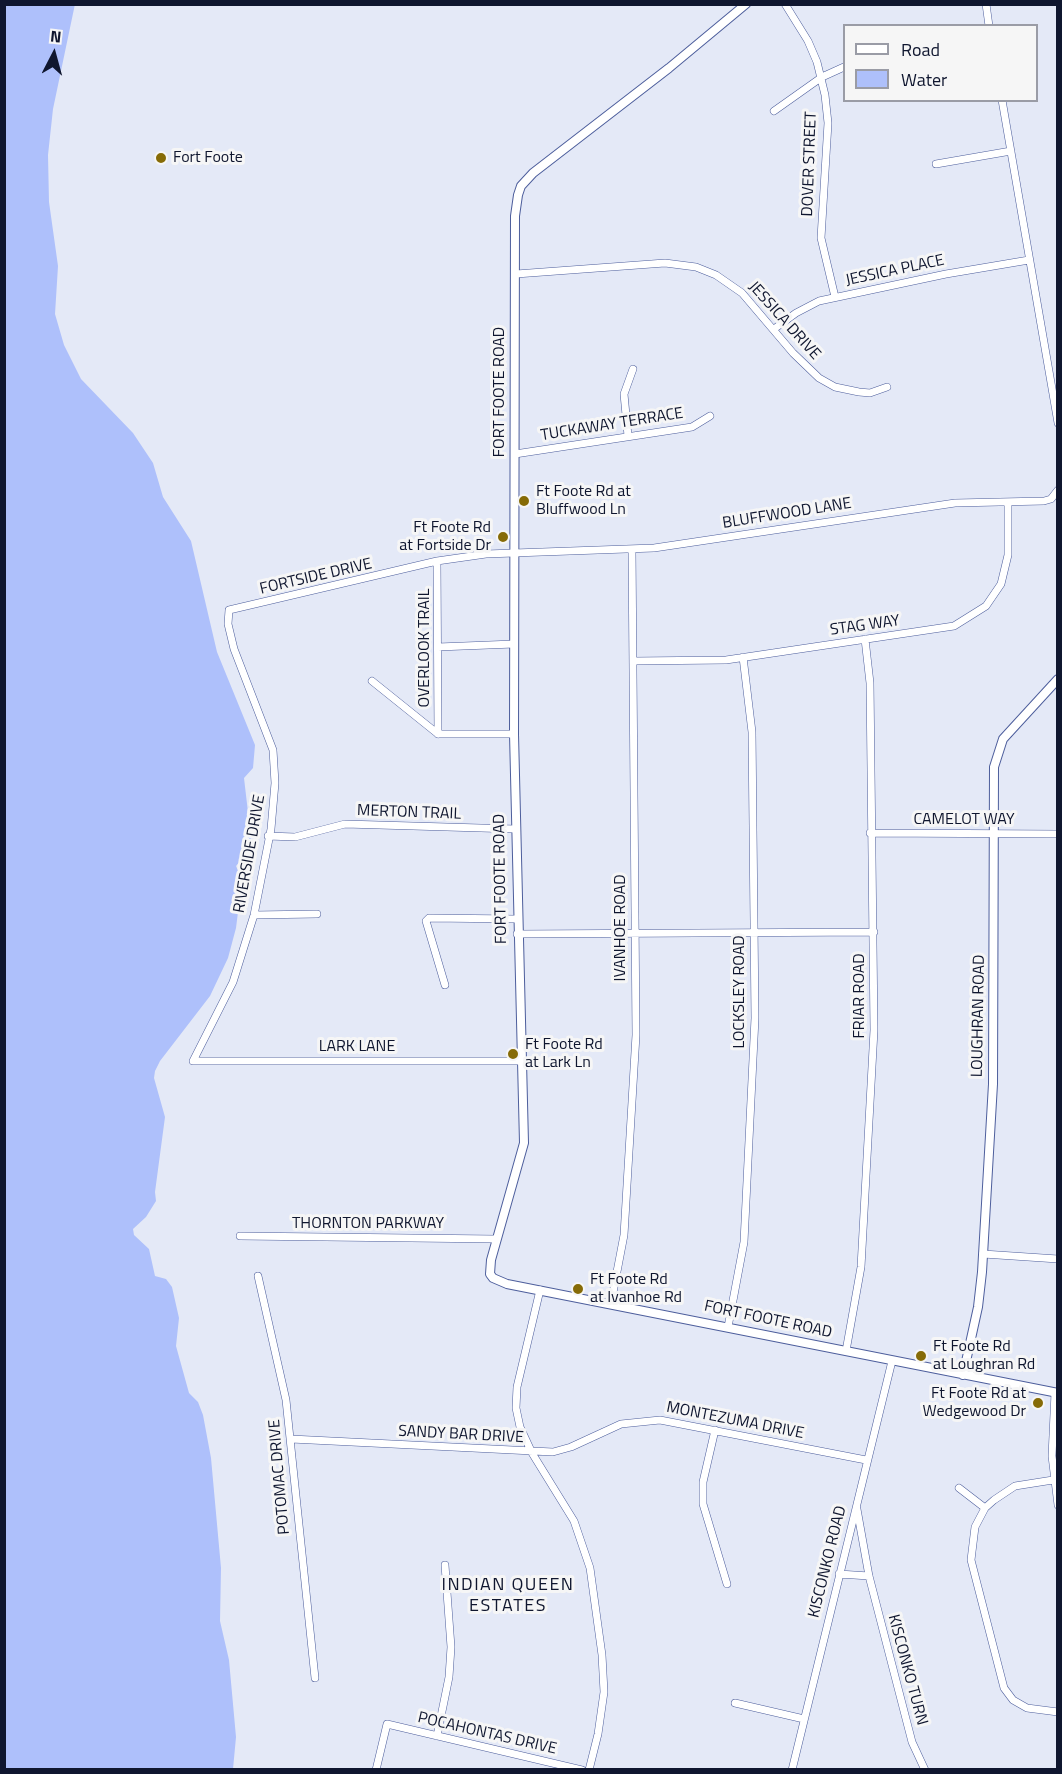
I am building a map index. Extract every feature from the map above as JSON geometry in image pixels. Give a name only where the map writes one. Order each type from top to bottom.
[{"type":"street","name":"FORT FOOTE ROAD","points":[[746,4],[669,68],[526,179],[521,186],[516,204],[514,734],[516,919],[524,1120],[522,1157],[496,1239],[490,1268],[493,1278],[507,1284],[1057,1394]]},
{"type":"street","name":"DOVER STREET","points":[[785,4],[808,41],[822,77],[828,123],[821,238],[835,297]]},
{"type":"street","points":[[986,4],[989,24]]},
{"type":"street","points":[[774,111],[822,77],[843,67]]},
{"type":"street","points":[[1002,102],[1058,423]]},
{"type":"street","points":[[936,164],[1011,151]]},
{"type":"street","name":"JESSICA PLACE","points":[[774,329],[808,306],[835,297],[1029,260]]},
{"type":"street","name":"JESSICA DRIVE","points":[[516,274],[665,263],[696,267],[734,286],[803,364],[827,382],[870,393],[888,387]]},
{"type":"street","points":[[628,435],[624,394],[633,369]]},
{"type":"street","name":"TUCKAWAY TERRACE","points":[[515,454],[692,427],[710,416]]},
{"type":"street","name":"BLUFFWOOD LANE","points":[[515,551],[632,550],[955,503],[1044,501],[1051,499],[1058,490]]},
{"type":"street","name":"STAG WAY","points":[[633,661],[743,657],[954,626],[986,606],[1001,585],[1008,555],[1008,502]]},
{"type":"street","name":"IVANHOE ROAD","points":[[611,1303],[624,1235],[636,1035],[632,550]]},
{"type":"street","name":"FORTSIDE DRIVE","points":[[229,610],[437,561],[515,551]]},
{"type":"street","name":"OVERLOOK TRAIL","points":[[437,561],[438,734]]},
{"type":"street","name":"RIVERSIDE DRIVE","points":[[193,1061],[233,982],[254,915],[275,783],[273,750],[234,649],[228,624],[229,610]]},
{"type":"street","name":"FRIAR ROAD","points":[[846,1351],[858,1292],[874,1030],[870,683],[865,639]]},
{"type":"street","points":[[438,647],[514,644]]},
{"type":"street","name":"LOCKSLEY ROAD","points":[[728,1327],[744,1242],[754,1040],[752,732],[743,657]]},
{"type":"street","name":"LOUGHRAN ROAD","points":[[963,1375],[978,1307],[995,1036],[993,773],[999,747],[1010,730],[1058,679]]},
{"type":"street","points":[[372,681],[438,734],[514,734]]},
{"type":"street","name":"MERTON TRAIL","points":[[268,836],[295,837],[345,824],[515,830]]},
{"type":"street","name":"CAMELOT WAY","points":[[870,832],[1058,834]]},
{"type":"street","points":[[254,915],[317,914]]},
{"type":"street","points":[[445,985],[426,921],[429,918],[516,919]]},
{"type":"street","points":[[517,934],[874,932]]},
{"type":"street","name":"LARK LANE","points":[[193,1061],[521,1061]]},
{"type":"street","name":"THORNTON PARKWAY","points":[[240,1236],[496,1239]]},
{"type":"street","points":[[983,1254],[1058,1259]]},
{"type":"street","name":"POTOMAC DRIVE","points":[[258,1276],[279,1362],[291,1439],[291,1464],[315,1677]]},
{"type":"street","name":"SANDY BAR DRIVE","points":[[291,1439],[532,1453],[520,1427],[515,1398],[540,1290]]},
{"type":"street","name":"KISCONKO ROAD","points":[[792,1770],[892,1360]]},
{"type":"street","points":[[1057,1394],[1052,1431],[1053,1480],[1058,1505]]},
{"type":"street","name":"MONTEZUMA DRIVE","points":[[532,1453],[572,1448],[605,1431],[637,1421],[660,1420],[866,1460]]},
{"type":"street","points":[[715,1430],[703,1482],[703,1504],[727,1584]]},
{"type":"street","points":[[532,1453],[574,1521],[590,1568],[602,1655],[604,1692],[598,1734],[588,1770]]},
{"type":"street","points":[[1053,1480],[1015,1486],[985,1508],[975,1527],[971,1560],[1000,1679],[1008,1695],[1020,1705],[1037,1711],[1058,1712]]},
{"type":"street","points":[[959,1488],[985,1508]]},
{"type":"street","name":"KISCONKO TURN","points":[[856,1504],[869,1576],[912,1742],[925,1770]]},
{"type":"street","points":[[437,1736],[449,1677],[451,1647],[445,1566]]},
{"type":"street","points":[[839,1574],[869,1576]]},
{"type":"street","points":[[735,1703],[804,1719]]},
{"type":"street","name":"POCAHONTAS DRIVE","points":[[376,1770],[387,1724],[582,1770]]},
{"type":"water","points":[[75,4],[53,109],[48,155],[49,202],[58,266],[55,314],[64,345],[81,379],[133,433],[153,463],[163,497],[191,541],[217,652],[255,745],[253,768],[244,778],[251,838],[246,855],[236,866],[242,880],[236,928],[228,958],[210,996],[160,1061],[155,1071],[154,1078],[165,1117],[155,1192],[156,1201],[146,1217],[133,1229],[134,1235],[149,1249],[155,1276],[166,1279],[172,1287],[179,1318],[176,1346],[189,1393],[198,1402],[203,1415],[211,1458],[221,1568],[220,1621],[229,1660],[236,1737],[233,1769],[5,1769],[4,5]]},
{"type":"place","name":"Fort Foote","points":[[161,158]]},
{"type":"place","name":"Ft Foote Rd at Bluffwood Ln","points":[[524,501]]},
{"type":"place","name":"Ft Foote Rd at Fortside Dr","points":[[503,537]]},
{"type":"place","name":"Ft Foote Rd at Lark Ln","points":[[513,1054]]},
{"type":"place","name":"Ft Foote Rd at Ivanhoe Rd","points":[[578,1289]]},
{"type":"place","name":"Ft Foote Rd at Loughran Rd","points":[[921,1356]]},
{"type":"place","name":"Ft Foote Rd at Wedgewood Dr","points":[[1038,1403]]},
{"type":"district","name":"INDIAN QUEEN ESTATES","points":[[508,1596]]}]
